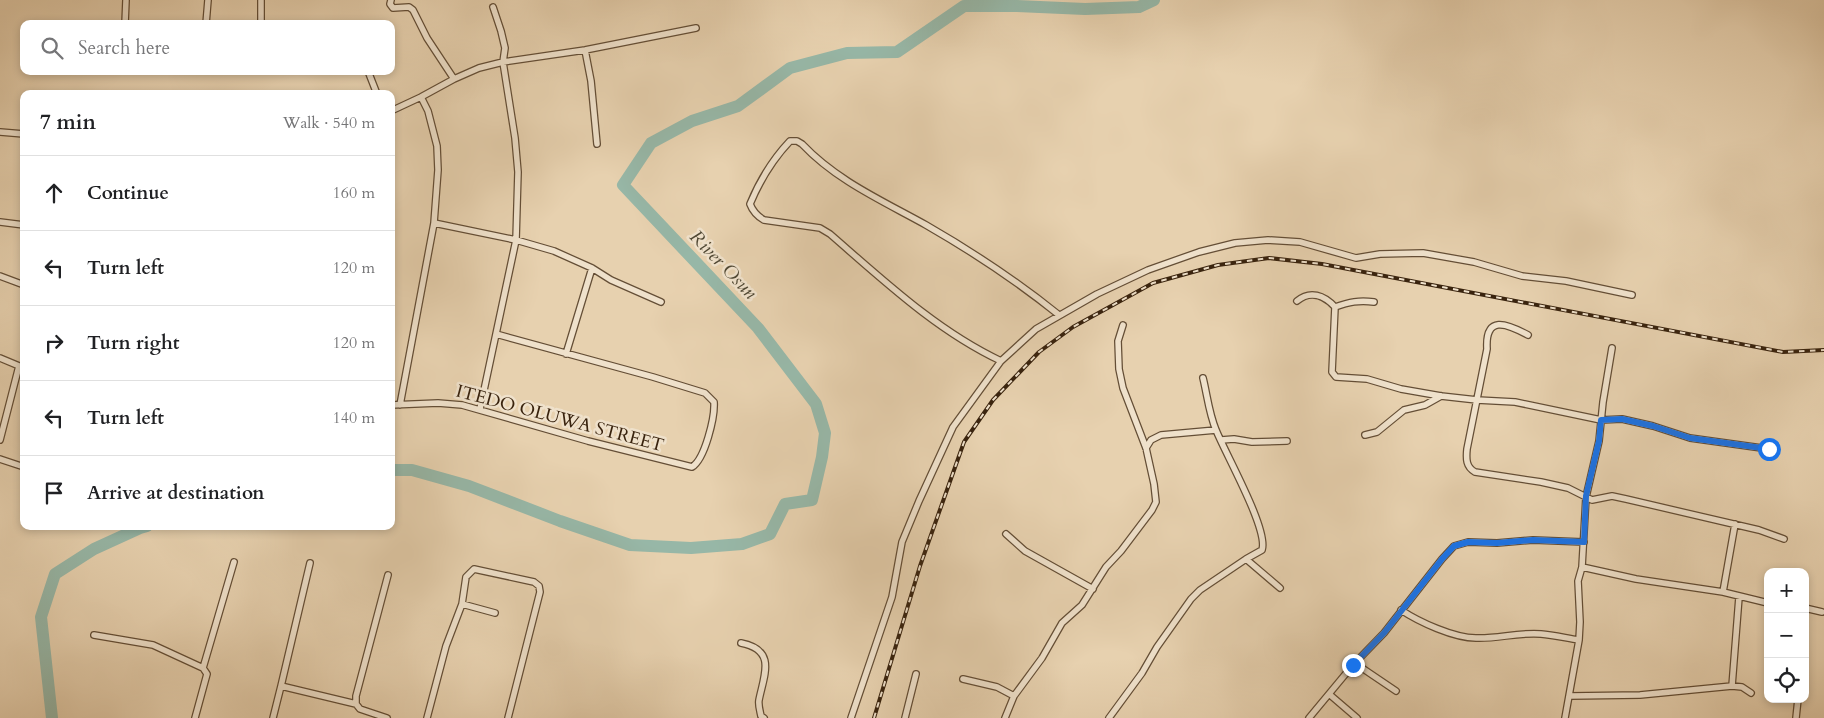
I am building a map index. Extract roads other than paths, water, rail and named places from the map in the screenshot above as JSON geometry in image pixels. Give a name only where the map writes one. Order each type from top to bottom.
[{"type":"street","points":[[125,20],[126,0]]},
{"type":"street","points":[[206,20],[208,0]]},
{"type":"street","points":[[261,0],[261,20]]},
{"type":"street","points":[[391,0],[390,4],[393,8],[409,7],[413,10],[427,38],[454,79]]},
{"type":"street","points":[[480,409],[516,240],[518,172],[515,138],[503,62],[505,48],[493,7]]},
{"type":"street","points":[[395,108],[479,68],[503,62],[585,50],[696,28]]},
{"type":"street","points":[[585,50],[592,80],[597,144]]},
{"type":"street","points":[[370,75],[375,90]]},
{"type":"street","points":[[400,405],[434,223],[438,170],[437,146],[428,111],[421,97]]},
{"type":"street","points":[[0,132],[20,134]]},
{"type":"street","points":[[1001,361],[979,351],[922,311],[830,234],[820,228],[764,220],[758,217],[750,204],[759,182],[778,154],[790,141],[797,141],[802,144],[833,172],[964,248],[1029,291],[1059,316]]},
{"type":"street","points":[[0,222],[20,224]]},
{"type":"street","points":[[434,223],[516,240],[554,251],[592,268],[611,280],[661,302]]},
{"type":"street","points":[[851,718],[892,597],[902,542],[953,427],[1001,361],[1036,329],[1097,294],[1148,270],[1199,252],[1226,245],[1268,240],[1300,242],[1356,258],[1380,254],[1423,253],[1474,262],[1522,276],[1566,281],[1632,295]]},
{"type":"street","points":[[496,334],[566,354],[592,268]]},
{"type":"street","points":[[0,276],[20,284]]},
{"type":"street","points":[[1297,302],[1303,296],[1311,294],[1322,297],[1335,307]]},
{"type":"street","points":[[1335,307],[1349,302],[1374,302]]},
{"type":"street","points":[[1335,307],[1332,372],[1336,377],[1368,379],[1401,389],[1441,396],[1515,402],[1601,420],[1622,419],[1653,426],[1690,438],[1769,449]]},
{"type":"street","points":[[1528,335],[1514,327],[1498,324],[1492,326],[1487,334],[1486,349],[1467,449],[1466,462],[1470,469],[1475,472],[1568,488],[1592,500],[1612,496],[1735,524],[1784,539]]},
{"type":"street","points":[[1005,718],[1014,696],[1042,658],[1062,622],[1082,605],[1106,567],[1121,551],[1156,502],[1146,448],[1123,388],[1119,369],[1118,341],[1123,325]]},
{"type":"street","points":[[1566,718],[1580,622],[1578,581],[1582,567],[1586,496],[1599,441],[1612,348]]},
{"type":"street","name":"ITEDO OLUWA STREET","points":[[395,404],[438,402],[462,405],[588,441],[692,467],[698,463],[708,436],[715,408],[712,398],[705,393],[653,377],[566,354]]},
{"type":"street","points":[[0,358],[20,366]]},
{"type":"street","points":[[0,440],[20,374]]},
{"type":"street","points":[[1109,718],[1142,674],[1157,647],[1191,599],[1200,590],[1262,550],[1264,541],[1216,430],[1203,378]]},
{"type":"street","points":[[1365,435],[1377,432],[1404,410],[1425,406],[1441,396]]},
{"type":"street","points":[[1146,448],[1152,440],[1161,435],[1216,430]]},
{"type":"street","points":[[1221,440],[1234,439],[1252,442],[1287,440]]},
{"type":"street","points":[[0,459],[20,466]]},
{"type":"street","points":[[1723,592],[1735,524]]},
{"type":"street","points":[[1006,534],[1025,551],[1093,589]]},
{"type":"street","points":[[1309,718],[1353,665],[1384,633],[1454,546],[1468,542],[1497,543],[1533,540],[1584,542]]},
{"type":"street","points":[[1246,559],[1280,588]]},
{"type":"street","points":[[203,668],[234,562]]},
{"type":"street","points":[[273,718],[310,563]]},
{"type":"street","points":[[1582,567],[1636,579],[1723,592],[1764,602]]},
{"type":"street","points":[[426,718],[446,646],[462,604],[466,577],[474,569],[534,582],[540,586],[508,718]]},
{"type":"street","points":[[356,704],[356,696],[388,575]]},
{"type":"street","points":[[1732,686],[1739,597]]},
{"type":"street","points":[[462,604],[494,613]]},
{"type":"street","points":[[1809,609],[1822,612]]},
{"type":"street","points":[[1401,610],[1415,620],[1425,624],[1475,638],[1540,634],[1578,640]]},
{"type":"street","points":[[94,635],[153,645],[203,668],[206,674],[194,718]]},
{"type":"street","points":[[741,643],[753,645],[762,655],[765,677],[758,702],[761,716],[764,718]]},
{"type":"street","points":[[1353,665],[1362,668],[1396,691]]},
{"type":"street","points":[[906,718],[916,674]]},
{"type":"street","points":[[963,679],[997,687],[1014,696]]},
{"type":"street","points":[[281,686],[356,704],[360,709],[387,718]]},
{"type":"street","points":[[1570,696],[1640,695],[1732,686],[1752,693]]},
{"type":"street","points":[[1329,694],[1357,718]]},
{"type":"street","points":[[1796,718],[1798,703]]},
{"type":"waterway","name":"River Osun","points":[[395,470],[412,470],[469,486],[560,521],[630,545],[691,548],[742,544],[770,534],[785,504],[812,500],[822,457],[825,433],[816,404],[758,328],[623,185],[651,143],[692,121],[738,106],[790,68],[847,53],[897,52],[964,6],[1085,9],[1139,7],[1154,0]]},
{"type":"waterway","name":"River Osun","points":[[52,718],[41,617],[55,574],[94,549],[136,530]]},
{"type":"railway","points":[[874,718],[920,566],[964,442],[993,400],[1039,352],[1073,327],[1153,283],[1218,265],[1269,258],[1322,264],[1783,352],[1824,350]]}]
